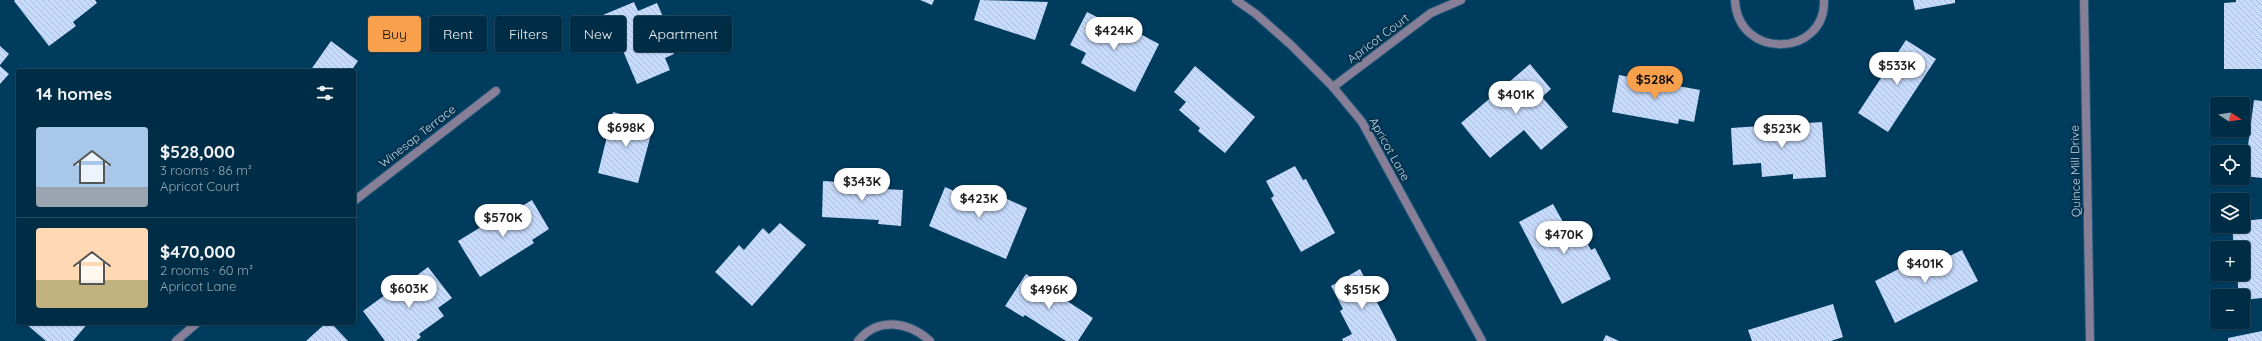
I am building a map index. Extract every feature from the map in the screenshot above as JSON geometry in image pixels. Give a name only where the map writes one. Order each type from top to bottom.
[{"type":"street","name":"Apricot Lane","points":[[1236,0],[1256,14],[1333,87],[1362,122],[1482,341]]},
{"type":"street","name":"Apricot Court","points":[[1333,87],[1431,13],[1461,0]]},
{"type":"street","points":[[1735,0],[1735,10],[1741,23],[1750,34],[1762,42],[1775,45],[1789,44],[1803,39],[1814,30],[1821,18],[1824,0]]},
{"type":"street","name":"Quince Mill Drive","points":[[2084,0],[2090,341]]},
{"type":"street","name":"Winesap Terrace","points":[[356,199],[496,91]]},
{"type":"street","points":[[858,341],[876,328],[890,324],[905,325],[919,331],[930,341]]},
{"type":"street","points":[[176,341],[195,325]]},
{"type":"building","points":[[95,0],[97,3],[73,22],[76,26],[49,46],[14,1]]},
{"type":"building","points":[[920,0],[934,0],[932,5]]},
{"type":"building","points":[[980,0],[1048,2],[1035,40],[974,20]]},
{"type":"building","points":[[1913,0],[1955,0],[1955,3],[1915,10]]},
{"type":"building","points":[[2236,0],[2262,0],[2262,69],[2224,69],[2224,3],[2236,2]]},
{"type":"building","points":[[634,2],[638,11],[657,3],[663,16],[634,16],[634,52],[673,52],[674,54],[665,58],[670,70],[637,84],[623,52],[626,52],[626,16],[603,15]]},
{"type":"building","points":[[1087,12],[1129,33],[1131,29],[1159,44],[1135,92],[1081,63],[1086,53],[1070,45]]},
{"type":"building","points":[[1906,40],[1936,59],[1888,132],[1858,113]]},
{"type":"building","points":[[331,41],[358,61],[352,69],[311,69]]},
{"type":"building","points":[[0,46],[9,54],[0,65]]},
{"type":"building","points":[[1530,64],[1551,89],[1542,97],[1568,127],[1541,150],[1524,130],[1490,158],[1461,123]]},
{"type":"building","points":[[0,66],[9,74],[0,84]]},
{"type":"building","points":[[1195,66],[1255,117],[1225,153],[1198,131],[1200,128],[1179,110],[1186,102],[1174,92]]},
{"type":"building","points":[[1619,75],[1700,90],[1694,122],[1679,119],[1678,124],[1612,112]]},
{"type":"building","points":[[2254,100],[2262,101],[2262,178],[2250,177],[2250,145],[2248,145]]},
{"type":"building","points":[[613,112],[654,123],[638,183],[598,173]]},
{"type":"building","points":[[1822,122],[1826,177],[1793,179],[1793,174],[1762,177],[1761,163],[1733,165],[1731,128]]},
{"type":"building","points":[[1295,166],[1303,180],[1306,179],[1335,233],[1301,252],[1271,198],[1274,196],[1266,181]]},
{"type":"building","points":[[823,181],[885,185],[884,189],[903,190],[901,226],[878,224],[879,220],[822,217]]},
{"type":"building","points":[[965,185],[993,196],[994,193],[1027,208],[1006,259],[929,226],[945,187],[961,194]]},
{"type":"building","points":[[532,200],[549,229],[532,240],[534,243],[480,277],[458,241],[512,208],[514,211]]},
{"type":"building","points":[[1553,204],[1567,229],[1577,224],[1591,250],[1595,248],[1611,279],[1562,304],[1519,222]]},
{"type":"building","points":[[2262,219],[2262,298],[2250,299],[2250,289],[2238,289],[2238,281],[2250,281],[2250,241],[2233,241],[2233,233],[2250,233],[2250,220]]},
{"type":"building","points":[[780,223],[806,245],[752,306],[715,272],[739,245],[744,250],[763,228],[769,234]]},
{"type":"building","points":[[1962,250],[1978,281],[1895,323],[1875,281],[1932,252],[1937,262]]},
{"type":"building","points":[[428,267],[452,298],[438,308],[444,316],[419,334],[421,337],[416,341],[385,341],[363,311],[389,292],[391,295]]},
{"type":"building","points":[[1360,269],[1397,341],[1343,341],[1342,339],[1352,334],[1340,311],[1343,309],[1331,286]]},
{"type":"building","points":[[1026,274],[1093,318],[1078,341],[1066,341],[1025,315],[1023,317],[1005,306]]},
{"type":"building","points":[[1833,304],[1843,337],[1831,341],[1752,341],[1748,330]]},
{"type":"building","points":[[27,325],[86,325],[73,341],[46,341]]},
{"type":"building","points":[[324,325],[333,325],[348,341],[306,341]]},
{"type":"building","points":[[2262,331],[2262,341],[2228,341],[2228,338]]},
{"type":"building","points":[[1606,335],[1619,341],[1603,341]]}]
